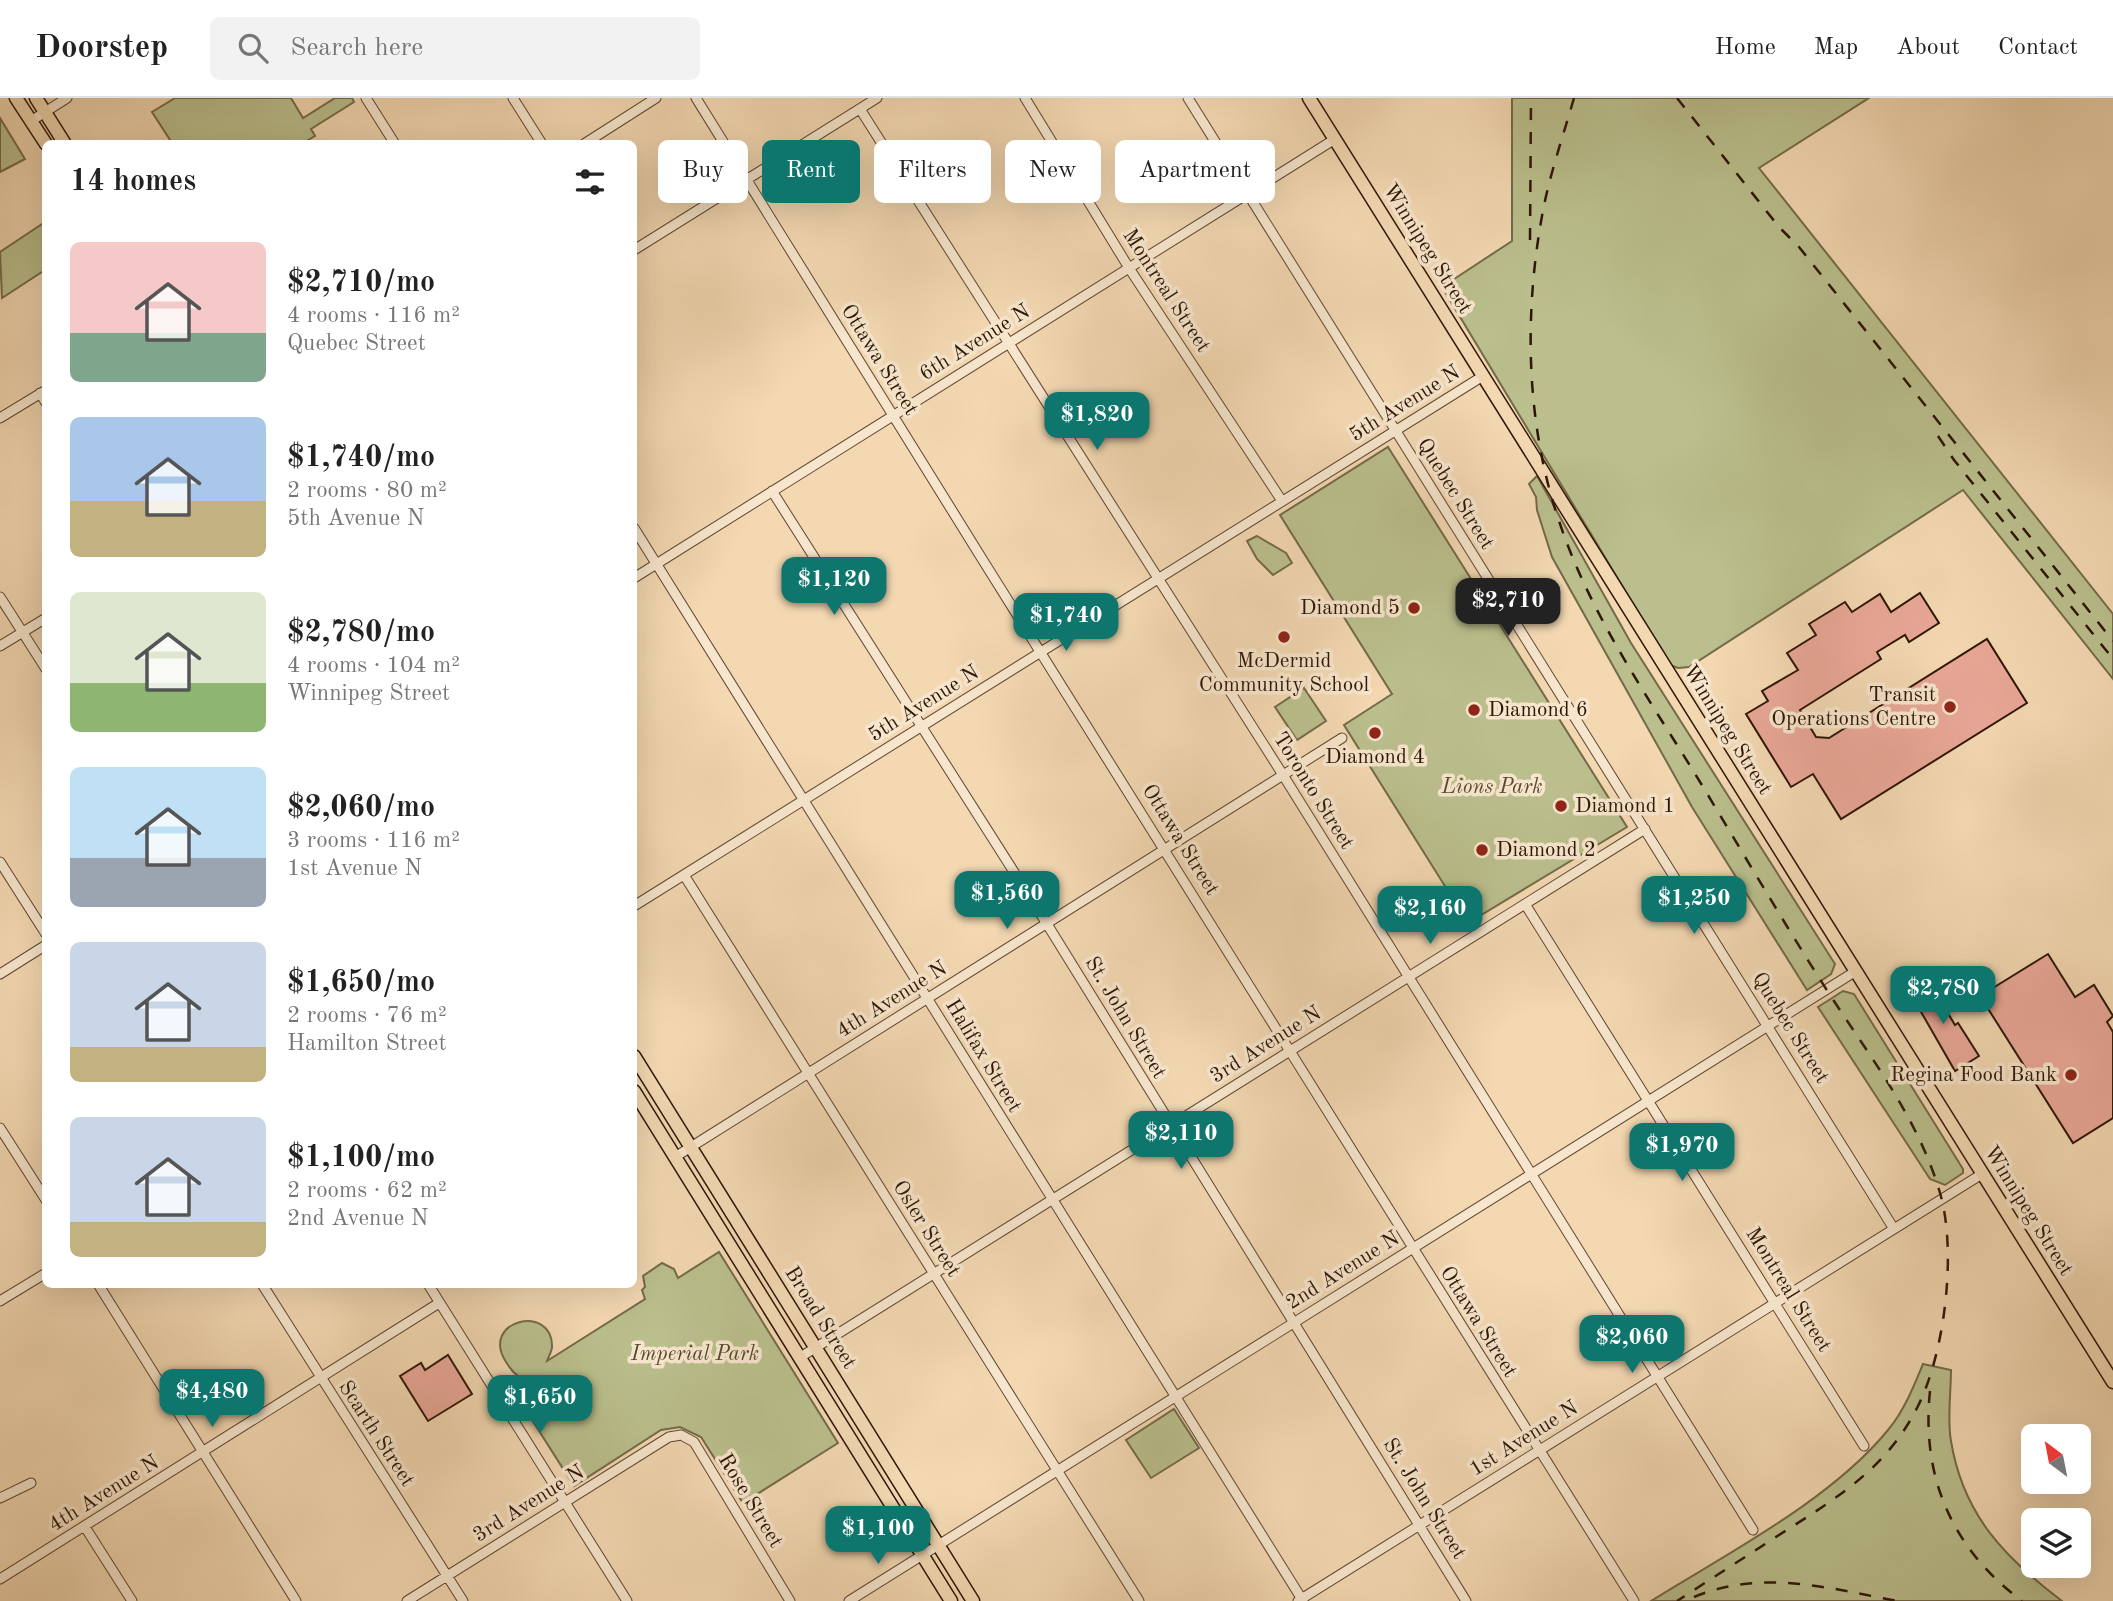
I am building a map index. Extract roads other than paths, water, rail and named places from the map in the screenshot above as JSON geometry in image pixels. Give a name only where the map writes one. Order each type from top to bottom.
[{"type":"main road","points":[[16,98],[43,140]]},
{"type":"main road","points":[[36,98],[62,140]]},
{"type":"main road","name":"Winnipeg Street","points":[[1309,98],[2113,1382]]},
{"type":"main road","name":"Broad Street","points":[[637,1061],[973,1601]]},
{"type":"main road","name":"Broad Street","points":[[637,1096],[951,1601]]},
{"type":"street","points":[[31,121],[67,98]]},
{"type":"street","points":[[366,98],[392,140]]},
{"type":"street","points":[[513,98],[539,140]]},
{"type":"street","points":[[590,140],[656,98]]},
{"type":"street","name":"Ottawa Street","points":[[696,98],[722,140]]},
{"type":"street","points":[[748,179],[877,98]]},
{"type":"street","name":"Montreal Street","points":[[1025,98],[1129,268],[1282,501]]},
{"type":"street","name":"Quebec Street","points":[[1188,98],[1215,140]]},
{"type":"street","name":"Toronto Street","points":[[860,108],[1283,775],[1753,1530]]},
{"type":"street","name":"6th Avenue N","points":[[1275,176],[1335,139]]},
{"type":"street","name":"Ottawa Street","points":[[748,183],[1165,849],[1411,1249],[1634,1601]]},
{"type":"street","points":[[637,248],[709,203]]},
{"type":"street","name":"6th Avenue N","points":[[637,576],[1232,203]]},
{"type":"street","name":"Quebec Street","points":[[1254,203],[1894,1229]]},
{"type":"street","name":"5th Avenue N","points":[[637,904],[1483,376]]},
{"type":"street","points":[[0,418],[42,393]]},
{"type":"street","name":"St. John Street","points":[[772,491],[1046,923],[1466,1601]]},
{"type":"street","name":"Halifax Street","points":[[637,533],[1301,1600]]},
{"type":"street","points":[[0,597],[42,663]]},
{"type":"street","points":[[0,646],[42,620]]},
{"type":"street","name":"4th Avenue N","points":[[675,1157],[1342,738]]},
{"type":"street","name":"3rd Avenue N","points":[[799,1358],[1645,829]]},
{"type":"street","points":[[0,862],[42,928]]},
{"type":"street","name":"Osler Street","points":[[684,874],[1139,1601]]},
{"type":"street","name":"Montreal Street","points":[[1525,904],[1864,1446]]},
{"type":"street","points":[[0,974],[42,948]]},
{"type":"street","name":"2nd Avenue N","points":[[849,1601],[1856,971]]},
{"type":"street","points":[[0,1128],[42,1194]]},
{"type":"street","name":"1st Avenue N","points":[[1301,1600],[1982,1174]]},
{"type":"street","points":[[0,1301],[42,1275]]},
{"type":"street","points":[[100,1288],[296,1601]]},
{"type":"street","name":"Scarth Street","points":[[264,1288],[463,1601]]},
{"type":"street","points":[[430,1288],[627,1601]]},
{"type":"street","name":"4th Avenue N","points":[[0,1580],[439,1303]]},
{"type":"street","name":"Rose Street","points":[[669,1437],[681,1435],[694,1442],[790,1601]]},
{"type":"street","name":"3rd Avenue N","points":[[407,1601],[669,1437]]},
{"type":"street","points":[[0,1498],[31,1483]]},
{"type":"street","points":[[85,1527],[132,1601]]},
{"type":"railway","points":[[1530,240],[1531,98]]},
{"type":"railway","points":[[1574,98],[1552,171],[1542,216],[1532,291],[1531,368],[1534,406],[1547,482],[1558,518],[1585,585],[1636,680],[1795,940],[1907,1115],[1920,1140],[1940,1193],[1948,1243],[1946,1301],[1935,1358],[1918,1406],[1891,1448],[1858,1481],[1820,1509],[1677,1601]]},
{"type":"railway","points":[[1677,98],[2113,641]]},
{"type":"railway","points":[[1938,436],[1954,460],[2113,659]]},
{"type":"railway","points":[[1930,1391],[1928,1423],[1931,1453],[1946,1509],[1977,1558],[1998,1581],[2022,1601]]},
{"type":"railway","points":[[1694,1597],[1744,1584],[1770,1583],[1821,1587],[1897,1601]]},
{"type":"place","name":"Diamond 5","points":[[1414,608]]},
{"type":"place","name":"McDermid Community School","points":[[1284,637]]},
{"type":"place","name":"Transit Operations Centre","points":[[1950,707]]},
{"type":"place","name":"Diamond 6","points":[[1474,710]]},
{"type":"place","name":"Diamond 4","points":[[1375,733]]},
{"type":"place","name":"Diamond 1","points":[[1561,806]]},
{"type":"place","name":"Diamond 2","points":[[1482,850]]},
{"type":"place","name":"Regina Food Bank","points":[[2071,1075]]},
{"type":"park label","name":"Lions Park","points":[[1492,787]]},
{"type":"park label","name":"Imperial Park","points":[[695,1354]]}]
